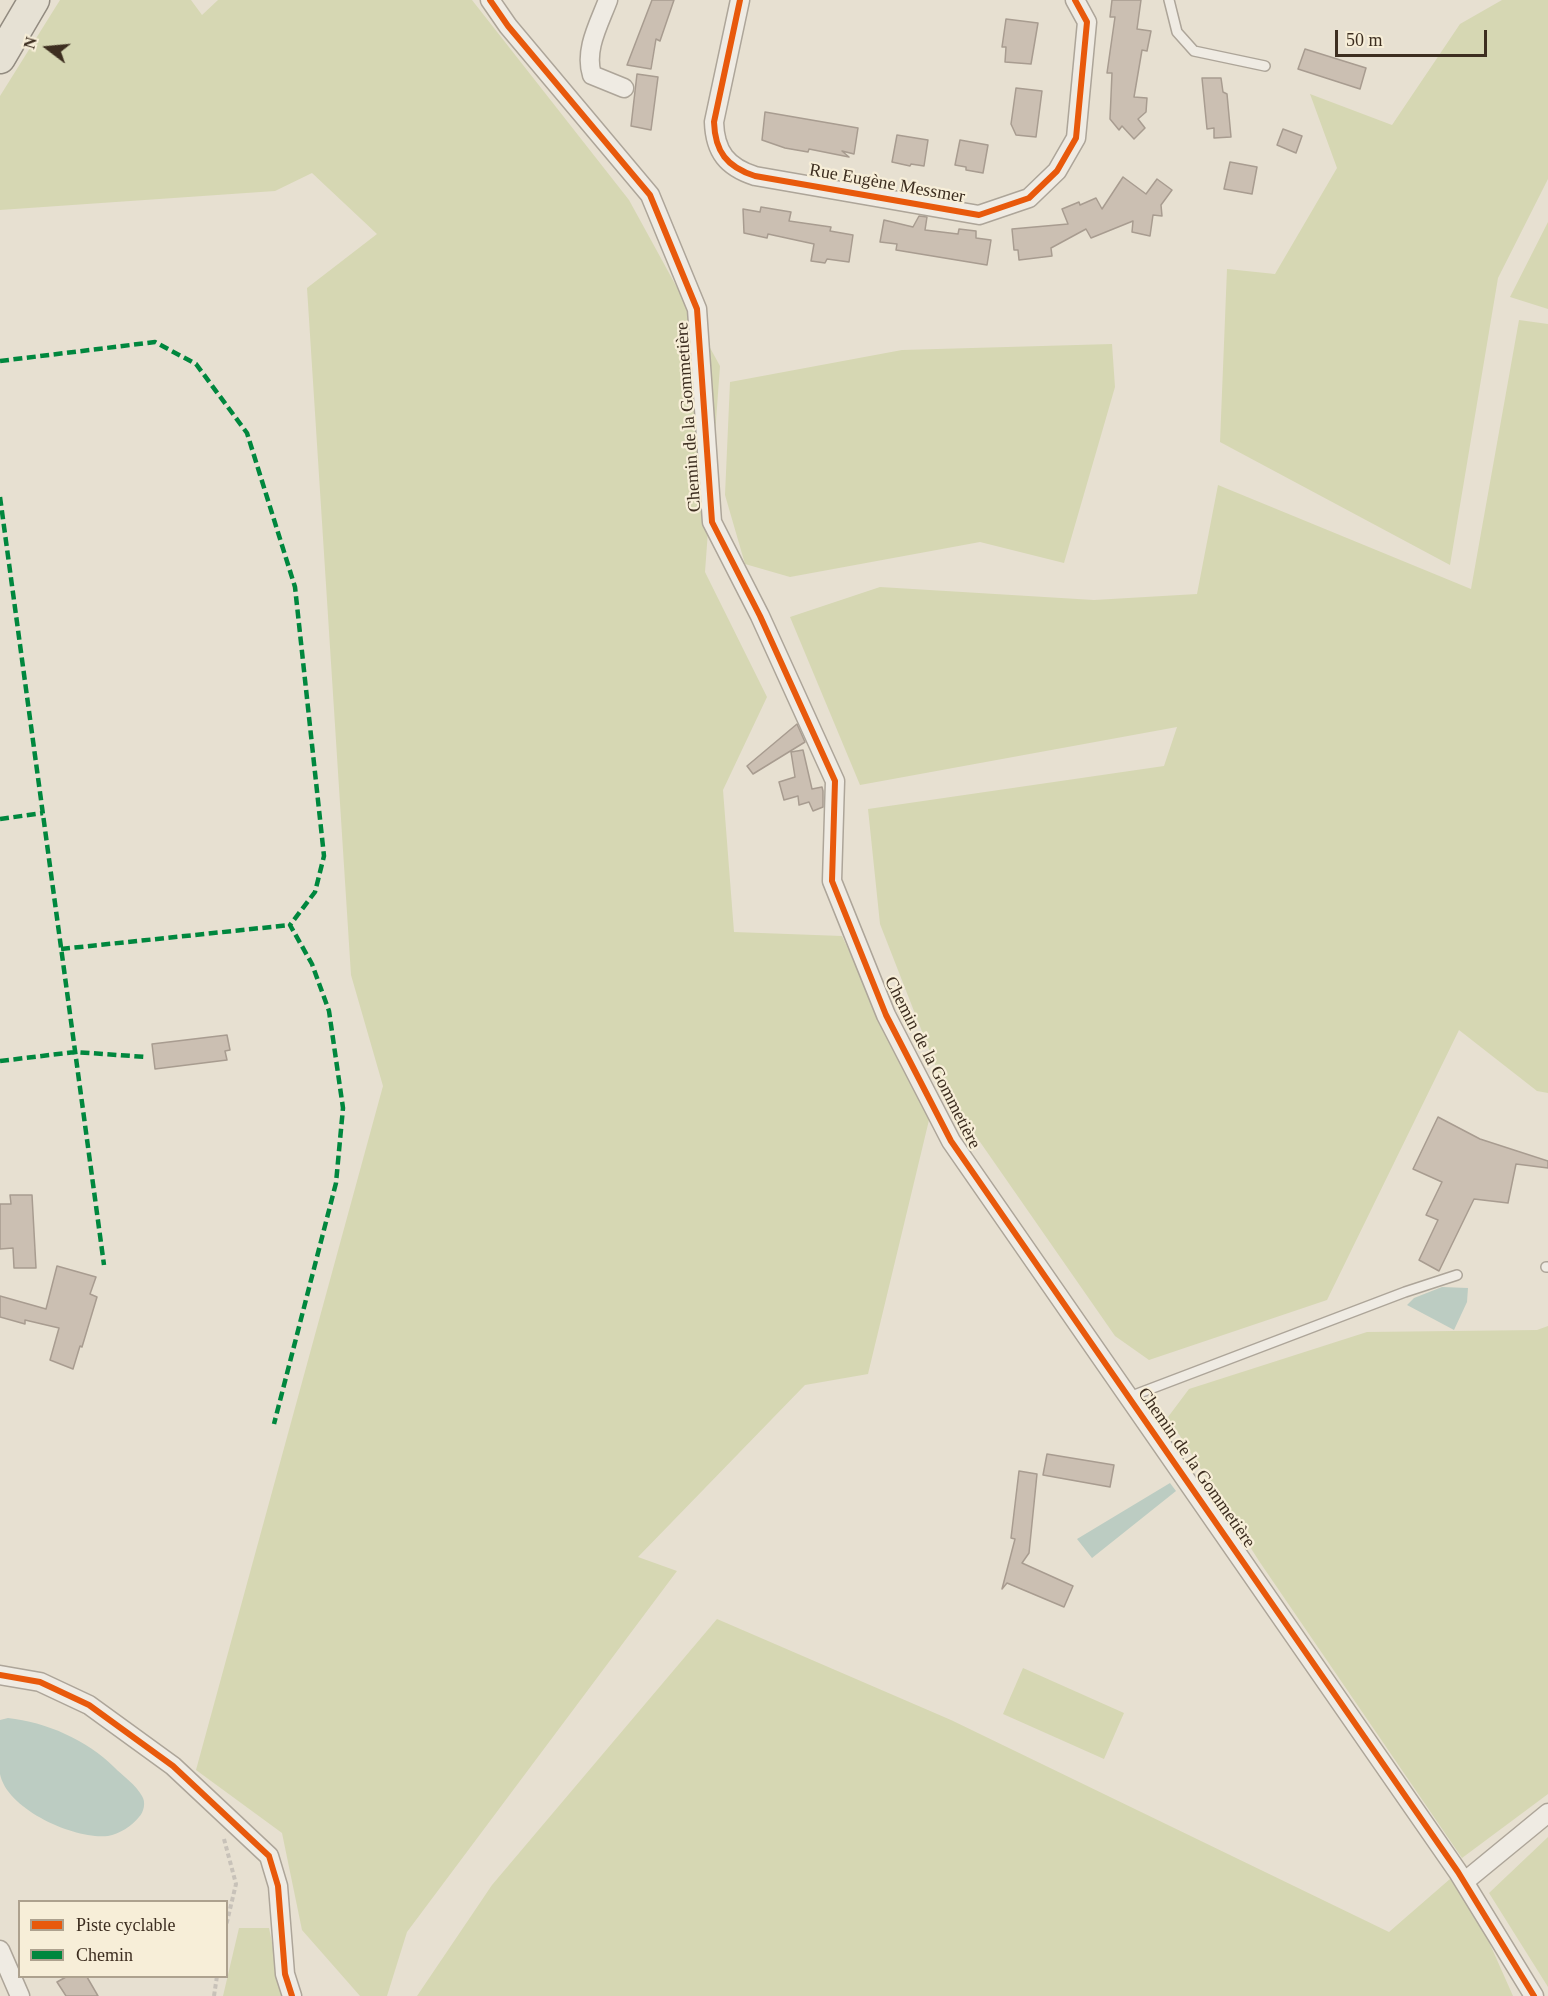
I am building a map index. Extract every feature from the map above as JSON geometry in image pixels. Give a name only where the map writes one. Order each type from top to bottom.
[{"type":"main road","points":[[0,58],[34,0]]},
{"type":"street","name":"Chemin de la Gommetière","points":[[490,0],[508,26],[650,195],[697,309],[712,522],[760,616],[835,781],[832,881],[886,1014],[951,1141],[1464,1882],[1534,1996]]},
{"type":"street","points":[[608,0],[589,54],[589,64],[592,75],[624,88]]},
{"type":"street","name":"Rue Eugène Messmer","points":[[740,0],[714,122],[714,137],[717,145],[732,165],[755,176],[979,215],[1029,198],[1057,171],[1076,138],[1087,22],[1075,0]]},
{"type":"street","points":[[0,1675],[40,1682],[89,1705],[173,1766],[269,1856],[278,1886],[285,1974],[292,1996]]},
{"type":"street","points":[[1464,1882],[1548,1813]]},
{"type":"street","points":[[0,1950],[20,1996]]},
{"type":"lane","points":[[1169,0],[1177,32],[1194,51],[1264,66]]},
{"type":"lane","points":[[1129,1397],[1405,1292],[1456,1275]]},
{"type":"path","points":[[223,1836],[236,1884],[228,1918]]},
{"type":"path","points":[[214,1996],[217,1978]]},
{"type":"green space","points":[[60,0],[191,0],[202,15],[218,0],[472,0],[629,200],[720,366],[705,572],[767,697],[723,790],[734,932],[842,936],[929,1120],[868,1374],[805,1385],[638,1557],[677,1571],[407,1932],[387,1996],[360,1996],[302,1930],[282,1833],[196,1770],[383,1086],[351,975],[307,288],[377,234],[312,173],[275,191],[0,210],[0,96]]},
{"type":"green space","points":[[1502,0],[1548,0],[1548,179],[1498,278],[1450,565],[1220,442],[1227,269],[1275,274],[1337,168],[1310,94],[1392,125],[1460,24]]},
{"type":"green space","points":[[1548,222],[1548,309],[1510,297]]},
{"type":"green space","points":[[1519,320],[1548,324],[1548,1093],[1537,1091],[1459,1030],[1327,1300],[1149,1360],[1115,1336],[946,1093],[880,924],[868,809],[1164,766],[1177,727],[860,785],[790,617],[880,587],[1094,600],[1197,594],[1218,485],[1471,589]]},
{"type":"green space","points":[[1112,344],[1115,387],[1064,563],[980,542],[790,577],[745,564],[725,495],[730,382],[902,350]]},
{"type":"green space","points":[[1548,1326],[1548,1794],[1462,1858],[1259,1561],[1168,1417],[1189,1389],[1367,1332],[1537,1330]]},
{"type":"green space","points":[[717,1619],[951,1720],[1389,1932],[1458,1872],[1513,1996],[417,1996],[492,1885]]},
{"type":"green space","points":[[1023,1668],[1124,1713],[1104,1759],[1003,1714]]},
{"type":"green space","points":[[1548,1837],[1548,1987],[1489,1893]]},
{"type":"green space","points":[[239,1928],[269,1928],[283,1996],[223,1996]]},
{"type":"shaded area","points":[[1442,1287],[1468,1288],[1467,1302],[1454,1330],[1407,1305],[1414,1298]]},
{"type":"shaded area","points":[[1170,1483],[1176,1491],[1092,1558],[1077,1539]]},
{"type":"shaded area","points":[[8,1718],[51,1728],[79,1741],[103,1757],[133,1784],[143,1798],[141,1815],[129,1826],[116,1833],[108,1836],[94,1836],[62,1828],[29,1810],[5,1787],[0,1774],[0,1720]]},
{"type":"building","points":[[652,0],[674,0],[660,41],[656,39],[651,69],[627,65]]},
{"type":"building","points":[[1112,0],[1141,0],[1137,29],[1151,31],[1147,51],[1142,50],[1134,97],[1147,98],[1146,112],[1138,119],[1145,128],[1134,139],[1122,126],[1119,130],[1110,119],[1112,73],[1107,73],[1115,17],[1110,17]]},
{"type":"building","points":[[1006,19],[1038,23],[1031,64],[1005,62],[1006,47],[1002,47]]},
{"type":"building","points":[[1305,49],[1366,68],[1360,89],[1298,69]]},
{"type":"building","points":[[637,74],[658,77],[651,130],[631,126]]},
{"type":"building","points":[[1202,78],[1221,78],[1223,92],[1227,94],[1231,137],[1214,138],[1214,128],[1207,129]]},
{"type":"building","points":[[1016,88],[1042,91],[1036,137],[1016,135],[1011,124]]},
{"type":"building","points":[[765,112],[858,128],[854,154],[842,151],[849,157],[809,149],[808,152],[785,148],[762,140]]},
{"type":"building","points":[[1283,129],[1302,136],[1296,153],[1277,145]]},
{"type":"building","points":[[897,135],[928,140],[924,166],[892,162]]},
{"type":"building","points":[[960,140],[988,145],[983,173],[955,165]]},
{"type":"building","points":[[1230,162],[1257,167],[1252,194],[1224,189]]},
{"type":"building","points":[[1123,177],[1146,194],[1157,179],[1172,190],[1161,205],[1162,216],[1153,215],[1150,236],[1132,232],[1133,221],[1091,238],[1086,229],[1051,248],[1052,256],[1019,260],[1018,250],[1014,250],[1012,229],[1068,224],[1062,209],[1096,198],[1102,209]]},
{"type":"building","points":[[761,207],[791,212],[789,221],[831,227],[830,231],[853,235],[849,262],[827,259],[825,263],[811,261],[814,244],[768,234],[767,238],[744,233],[743,209],[760,212]]},
{"type":"building","points":[[919,216],[927,217],[925,230],[958,234],[959,229],[976,231],[976,238],[991,240],[987,265],[896,250],[897,244],[880,242],[884,220],[913,227]]},
{"type":"building","points":[[797,724],[805,742],[753,774],[747,766]]},
{"type":"building","points":[[803,750],[812,789],[822,787],[823,791],[823,807],[813,811],[809,802],[799,805],[798,796],[784,800],[779,782],[795,777],[791,752]]},
{"type":"building","points":[[227,1035],[230,1050],[225,1051],[227,1060],[155,1069],[152,1044]]},
{"type":"building","points":[[1438,1117],[1480,1139],[1548,1161],[1548,1168],[1516,1164],[1508,1203],[1474,1199],[1439,1271],[1419,1260],[1438,1220],[1426,1215],[1442,1182],[1413,1169]]},
{"type":"building","points":[[10,1195],[32,1195],[36,1268],[14,1268],[13,1248],[0,1249],[0,1204],[11,1204]]},
{"type":"building","points":[[57,1266],[96,1277],[90,1294],[97,1297],[73,1369],[50,1360],[59,1328],[25,1320],[25,1324],[0,1317],[0,1296],[46,1309]]},
{"type":"building","points":[[1047,1454],[1114,1465],[1110,1487],[1043,1475]]},
{"type":"building","points":[[1019,1471],[1037,1474],[1029,1553],[1022,1563],[1073,1586],[1064,1607],[1007,1583],[1002,1589],[1015,1539],[1011,1538]]},
{"type":"building","points":[[64,1978],[88,1978],[98,1996],[66,1996],[57,1982]]},
{"type":"marked path","points":[[0,361],[155,342],[196,364],[247,433],[295,587],[324,856],[315,892],[290,925],[312,964],[329,1011],[343,1108],[336,1183],[274,1424]]},
{"type":"marked path","points":[[0,497],[104,1265]]},
{"type":"marked path","points":[[0,819],[43,813]]},
{"type":"marked path","points":[[61,949],[290,925]]},
{"type":"marked path","points":[[0,1061],[75,1052],[146,1057]]},
{"type":"cycle path","points":[[490,0],[508,26],[650,195],[697,309],[712,522],[760,616],[835,781],[832,881],[886,1015],[951,1141],[1458,1872],[1534,1996]]},
{"type":"cycle path","points":[[740,0],[714,122],[720,150],[730,163],[755,176],[979,215],[1029,198],[1057,171],[1076,138],[1087,22],[1075,0]]},
{"type":"cycle path","points":[[0,1675],[40,1682],[89,1705],[173,1766],[269,1856],[278,1886],[285,1974],[292,1996]]}]
